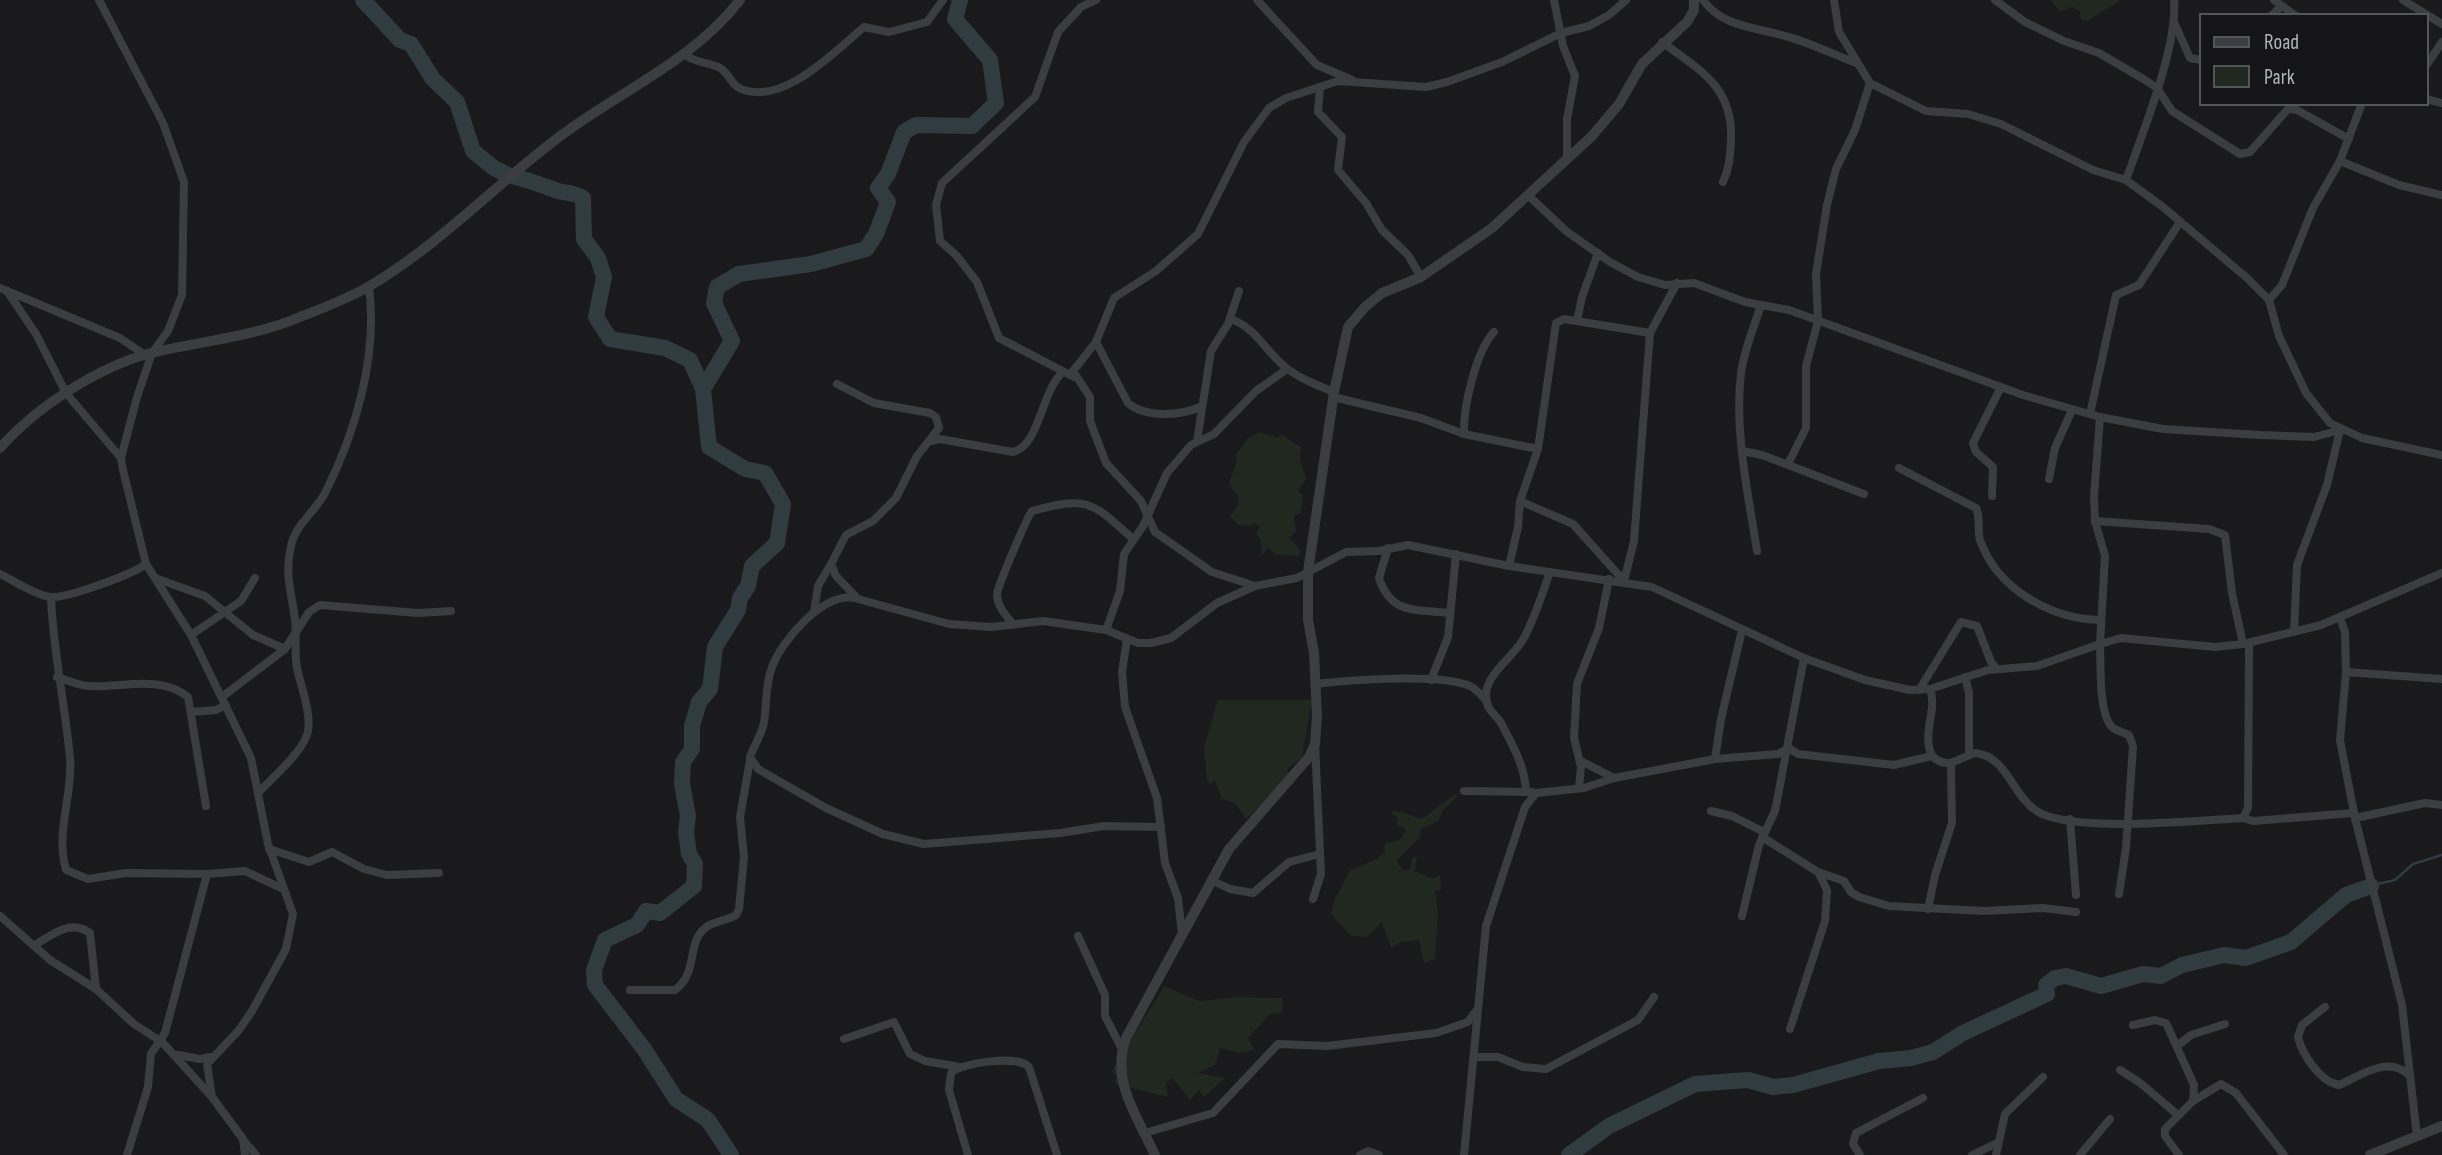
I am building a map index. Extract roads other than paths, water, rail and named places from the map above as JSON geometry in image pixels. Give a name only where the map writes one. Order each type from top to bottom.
[{"type":"street","points":[[99,0],[163,123],[184,182],[182,295],[168,331],[149,354],[121,458]]},
{"type":"street","points":[[0,447],[32,416],[66,393],[149,354],[268,328],[369,287],[406,261],[562,135],[685,55],[726,18],[740,0]]},
{"type":"street","points":[[685,55],[698,63],[722,69],[734,85],[757,93],[792,83],[864,27],[889,32],[927,22],[943,0]]},
{"type":"street","points":[[1096,0],[1081,8],[1058,32],[1035,97],[977,152],[949,174],[937,193],[940,241],[956,255],[977,282],[999,338],[1074,377],[1090,397],[1090,421],[1106,463],[1148,512],[1155,531],[1212,572],[1255,586]]},
{"type":"street","points":[[1257,0],[1317,65],[1353,81]]},
{"type":"street","points":[[1554,0],[1575,76],[1567,119],[1567,156]]},
{"type":"street","points":[[1074,377],[1076,365],[1096,342],[1114,298],[1156,271],[1198,234],[1244,142],[1263,115],[1286,98],[1320,87],[1353,81],[1426,87],[1447,82],[1502,62],[1561,33],[1589,26],[1609,15],[1626,0]]},
{"type":"street","points":[[1313,900],[1321,874],[1315,744],[1316,684],[1314,653],[1307,620],[1308,572],[1344,340],[1356,316],[1382,293],[1421,277],[1492,228],[1529,196],[1567,156],[1603,126],[1642,64],[1662,42],[1687,22],[1694,0]]},
{"type":"street","points":[[1703,0],[1725,20],[1784,35],[1856,63]]},
{"type":"street","points":[[1834,0],[1839,32],[1870,83],[1926,111],[1980,116],[2093,170],[2126,180],[2247,278],[2269,300],[2279,336],[2306,393],[2322,415],[2340,430],[2422,453],[2442,455]]},
{"type":"street","points":[[1995,0],[2025,22],[2111,58],[2157,88],[2172,111],[2240,154],[2250,152],[2288,109],[2297,110],[2349,139]]},
{"type":"street","points":[[2126,180],[2157,88],[2174,22],[2175,0]]},
{"type":"street","points":[[2274,0],[2293,14]]},
{"type":"street","points":[[2403,0],[2426,14]]},
{"type":"street","points":[[2274,14],[2282,6]]},
{"type":"street","points":[[2174,22],[2190,58],[2200,60]]},
{"type":"street","points":[[1662,42],[1699,69],[1726,99],[1732,123],[1730,162],[1723,182]]},
{"type":"street","points":[[2428,62],[2442,42]]},
{"type":"street","points":[[1788,464],[1805,428],[1808,354],[1818,321],[1816,274],[1827,205],[1836,169],[1855,130],[1870,83]]},
{"type":"street","points":[[1320,87],[1318,112],[1342,137],[1338,170],[1366,203],[1382,230],[1408,255],[1421,277]]},
{"type":"street","points":[[2269,300],[2282,285],[2313,208],[2340,161],[2361,105]]},
{"type":"street","points":[[2340,161],[2399,185],[2442,195]]},
{"type":"street","points":[[1529,196],[1556,223],[1638,277],[1658,284],[1704,285],[1818,321],[2000,387],[2072,410],[2163,429],[2314,437],[2340,430]]},
{"type":"street","points":[[2090,414],[2116,295],[2139,285],[2180,222]]},
{"type":"street","points":[[1577,321],[1582,297],[1598,253]]},
{"type":"street","points":[[1624,581],[1634,541],[1650,333],[1677,283]]},
{"type":"street","points":[[258,793],[296,751],[309,729],[304,690],[296,664],[296,635],[288,578],[291,547],[296,531],[317,507],[331,481],[351,426],[368,363],[372,311],[369,287]]},
{"type":"street","points":[[4,289],[120,338],[149,354]]},
{"type":"street","points":[[4,289],[36,334],[66,393],[121,458],[146,564],[158,579],[191,635],[251,758],[269,849],[293,914],[286,949],[247,1020],[210,1057],[205,1071],[212,1097]]},
{"type":"street","points":[[1197,441],[1200,407],[1211,351],[1230,319],[1239,290]]},
{"type":"street","points":[[1757,551],[1742,451],[1741,370],[1761,305]]},
{"type":"street","points":[[1230,319],[1247,326],[1267,351],[1287,369],[1334,394],[1464,433],[1538,449]]},
{"type":"street","points":[[1509,566],[1518,527],[1520,501],[1538,449],[1554,327],[1559,320],[1577,321],[1650,333]]},
{"type":"street","points":[[1464,433],[1465,417],[1481,352],[1494,332]]},
{"type":"street","points":[[1096,342],[1128,403],[1135,409],[1154,413],[1190,412],[1200,407]]},
{"type":"street","points":[[1106,630],[1120,591],[1124,554],[1167,473],[1197,441],[1213,433],[1256,391],[1287,369]]},
{"type":"street","points":[[931,441],[940,439],[1013,452],[1020,450],[1030,439],[1047,396],[1062,373]]},
{"type":"street","points":[[814,612],[818,586],[846,536],[873,521],[896,498],[917,456],[939,428],[936,417],[930,413],[874,403],[837,384]]},
{"type":"street","points":[[1992,496],[1993,467],[1976,452],[1973,443],[2000,387]]},
{"type":"street","points":[[2049,479],[2054,448],[2072,410]]},
{"type":"street","points":[[2100,417],[2094,490],[2095,521],[2105,556],[2100,621],[2102,688],[2107,718],[2112,727],[2129,735],[2133,741],[2128,824],[2119,894]]},
{"type":"street","points":[[2294,632],[2297,565],[2327,485],[2340,430]]},
{"type":"street","points":[[1742,451],[1788,464],[1864,494]]},
{"type":"street","points":[[1899,468],[1976,508],[1980,522],[1979,538],[1996,569],[2039,606],[2074,619],[2100,621]]},
{"type":"street","points":[[1520,501],[1573,524],[1624,581]]},
{"type":"street","points":[[1012,623],[1001,608],[996,591],[1032,511],[1068,502],[1082,502],[1101,510],[1133,540]]},
{"type":"street","points":[[2095,521],[2221,532],[2227,540],[2232,593],[2246,644],[2248,808],[2243,818]]},
{"type":"street","points":[[630,990],[675,990],[689,974],[701,933],[713,923],[736,915],[739,909],[744,856],[740,817],[750,757],[761,734],[773,664],[814,612],[838,598],[858,599],[949,624],[991,627],[1043,621],[1106,630],[1127,639],[1151,643],[1171,638],[1209,608],[1255,586],[1297,578],[1346,552],[1408,545],[1509,566],[1652,587],[1804,658],[1865,680],[1919,690],[1997,669],[2037,666],[2121,638],[2216,647],[2246,644],[2340,618],[2442,573]]},
{"type":"street","points":[[1388,548],[1379,578],[1391,603],[1399,607],[1449,613]]},
{"type":"street","points":[[1431,680],[1448,637],[1456,554]]},
{"type":"street","points":[[0,574],[51,597],[120,578],[146,564]]},
{"type":"street","points":[[831,564],[843,586],[858,599]]},
{"type":"street","points":[[1526,792],[1522,762],[1513,751],[1500,722],[1488,709],[1486,701],[1498,667],[1519,648],[1527,632],[1550,572]]},
{"type":"street","points":[[191,635],[227,614],[247,595],[255,578]]},
{"type":"street","points":[[158,579],[205,596],[253,635],[285,649]]},
{"type":"street","points":[[1579,788],[1581,761],[1574,738],[1577,684],[1599,628],[1609,579]]},
{"type":"street","points":[[51,597],[57,677],[70,759],[61,853],[66,870],[88,879],[135,873],[207,874],[245,871],[283,889]]},
{"type":"street","points":[[191,712],[216,710],[285,649],[309,612],[320,605],[418,612],[451,611]]},
{"type":"street","points":[[2340,618],[2345,632],[2346,672],[2340,740],[2354,816],[2402,1005],[2417,1136]]},
{"type":"street","points":[[1919,690],[1961,622],[1978,626],[1991,662],[1997,669]]},
{"type":"street","points":[[1715,759],[1721,719],[1742,630]]},
{"type":"street","points":[[1127,639],[1122,672],[1125,707],[1157,798],[1165,863],[1178,898],[1182,935]]},
{"type":"street","points":[[1742,916],[1763,834],[1775,811],[1804,658]]},
{"type":"street","points":[[2346,672],[2442,679]]},
{"type":"street","points":[[57,677],[85,686],[126,682],[168,688],[188,697],[205,806]]},
{"type":"street","points":[[1965,677],[1969,693],[1969,755]]},
{"type":"street","points":[[1316,684],[1431,680],[1465,684],[1486,701]]},
{"type":"street","points":[[1930,689],[1933,704],[1926,737],[1932,756],[1937,761],[1951,764],[1975,753],[1991,757],[2002,768],[2016,793],[2043,815],[2128,824],[2243,818],[2253,821],[2354,816],[2425,803],[2442,805]]},
{"type":"street","points":[[1155,1155],[1124,1090],[1121,1070],[1123,1051],[1134,1021],[1162,977],[1229,849],[1309,757],[1315,744]]},
{"type":"street","points":[[1464,791],[1526,792],[1579,788],[1614,778],[1715,759],[1779,754],[1789,748]]},
{"type":"street","points":[[1789,748],[1798,754],[1894,765],[1932,756]]},
{"type":"street","points":[[750,757],[758,769],[826,808],[883,834],[924,844],[1048,835],[1104,826],[1161,827]]},
{"type":"street","points":[[1581,761],[1614,778]]},
{"type":"street","points":[[1928,909],[1955,804],[1951,764]]},
{"type":"street","points":[[1464,1155],[1479,1024],[1476,1011],[1486,926],[1494,896],[1513,852],[1525,807],[1542,791]]},
{"type":"street","points":[[1711,811],[1732,816],[1818,872],[1844,881],[1851,892],[1878,904],[1928,909],[1984,911],[2043,908],[2076,912]]},
{"type":"street","points":[[2070,819],[2076,895]]},
{"type":"street","points":[[269,849],[309,862],[327,853],[337,853],[364,869],[387,875],[439,873]]},
{"type":"street","points":[[1211,880],[1230,889],[1253,893],[1289,862],[1320,854]]},
{"type":"street","points":[[1790,1028],[1825,921],[1827,891],[1818,872]]},
{"type":"street","points":[[127,1155],[148,1087],[151,1054],[162,1042],[207,874]]},
{"type":"street","points":[[0,916],[35,944],[50,960],[96,989],[134,1024],[175,1054],[256,1155]]},
{"type":"street","points":[[35,944],[69,926],[82,927],[90,933],[96,989]]},
{"type":"street","points":[[1078,936],[1105,995],[1105,1016],[1123,1051]]},
{"type":"street","points":[[1475,1057],[1498,1057],[1523,1067],[1546,1069],[1638,1020],[1654,997]]},
{"type":"street","points":[[2325,1007],[2302,1025],[2298,1037],[2310,1060],[2330,1083],[2339,1085],[2386,1065],[2396,1066],[2409,1075]]},
{"type":"street","points":[[1145,1133],[1213,1113],[1278,1044],[1327,1046],[1436,1033],[1468,1022],[1476,1011]]},
{"type":"street","points":[[2133,1025],[2161,1020],[2166,1023],[2178,1046],[2182,1064],[2194,1085],[2193,1101]]},
{"type":"street","points":[[845,1038],[894,1022],[910,1054],[925,1061],[960,1067],[1016,1060],[1026,1063],[1057,1155]]},
{"type":"street","points":[[2178,1046],[2191,1035],[2225,1024]]},
{"type":"street","points":[[175,1054],[186,1058],[210,1057]]},
{"type":"street","points":[[960,1067],[951,1073],[948,1084],[968,1155]]},
{"type":"street","points":[[2120,1070],[2178,1115]]},
{"type":"street","points":[[1996,1155],[2005,1114],[2043,1077]]},
{"type":"street","points":[[2179,1155],[2164,1134],[2193,1101],[2221,1084],[2236,1093],[2284,1155]]},
{"type":"street","points":[[2194,1085],[2209,1089]]},
{"type":"street","points":[[1860,1155],[1853,1144],[1856,1133],[1923,1098]]},
{"type":"street","points":[[2080,1155],[2110,1119]]},
{"type":"street","points":[[2370,1155],[2442,1126]]},
{"type":"street","points":[[243,1139],[245,1155]]},
{"type":"street","points":[[1972,1155],[1997,1143]]},
{"type":"street","points":[[1360,1155],[1373,1152],[1379,1155]]},
{"type":"waterway","points":[[363,0],[400,40],[411,44],[433,79],[457,102],[473,151],[494,168],[508,175]]},
{"type":"waterway","points":[[731,1155],[708,1120],[676,1099],[644,1049],[595,985],[594,970],[605,940],[637,925],[646,911],[660,913],[694,886],[695,864],[689,854],[686,832],[688,816],[682,784],[683,762],[692,749],[692,726],[699,702],[710,689],[715,647],[738,610],[740,598],[748,586],[752,566],[777,543],[783,504],[765,473],[745,469],[709,447],[703,389],[732,341],[714,303],[717,287],[739,274],[811,264],[866,249],[876,234],[888,202],[878,188],[888,174],[904,132],[916,125],[972,126],[996,103],[990,60],[955,19],[960,0]]},
{"type":"waterway","points":[[515,177],[583,198],[584,239],[598,258],[604,277],[596,317],[610,339],[665,348],[690,360],[703,389]]},
{"type":"waterway","points":[[2373,885],[2395,880],[2413,864],[2442,855]]},
{"type":"waterway","points":[[1569,1155],[1609,1126],[1695,1084],[1748,1080],[1773,1087],[1793,1085],[1879,1061],[1911,1058],[1933,1052],[1963,1033],[2047,994],[2046,985],[2055,978],[2066,976],[2101,986],[2143,974],[2161,976],[2182,965],[2224,955],[2246,958],[2291,942],[2346,895],[2371,886]]}]
